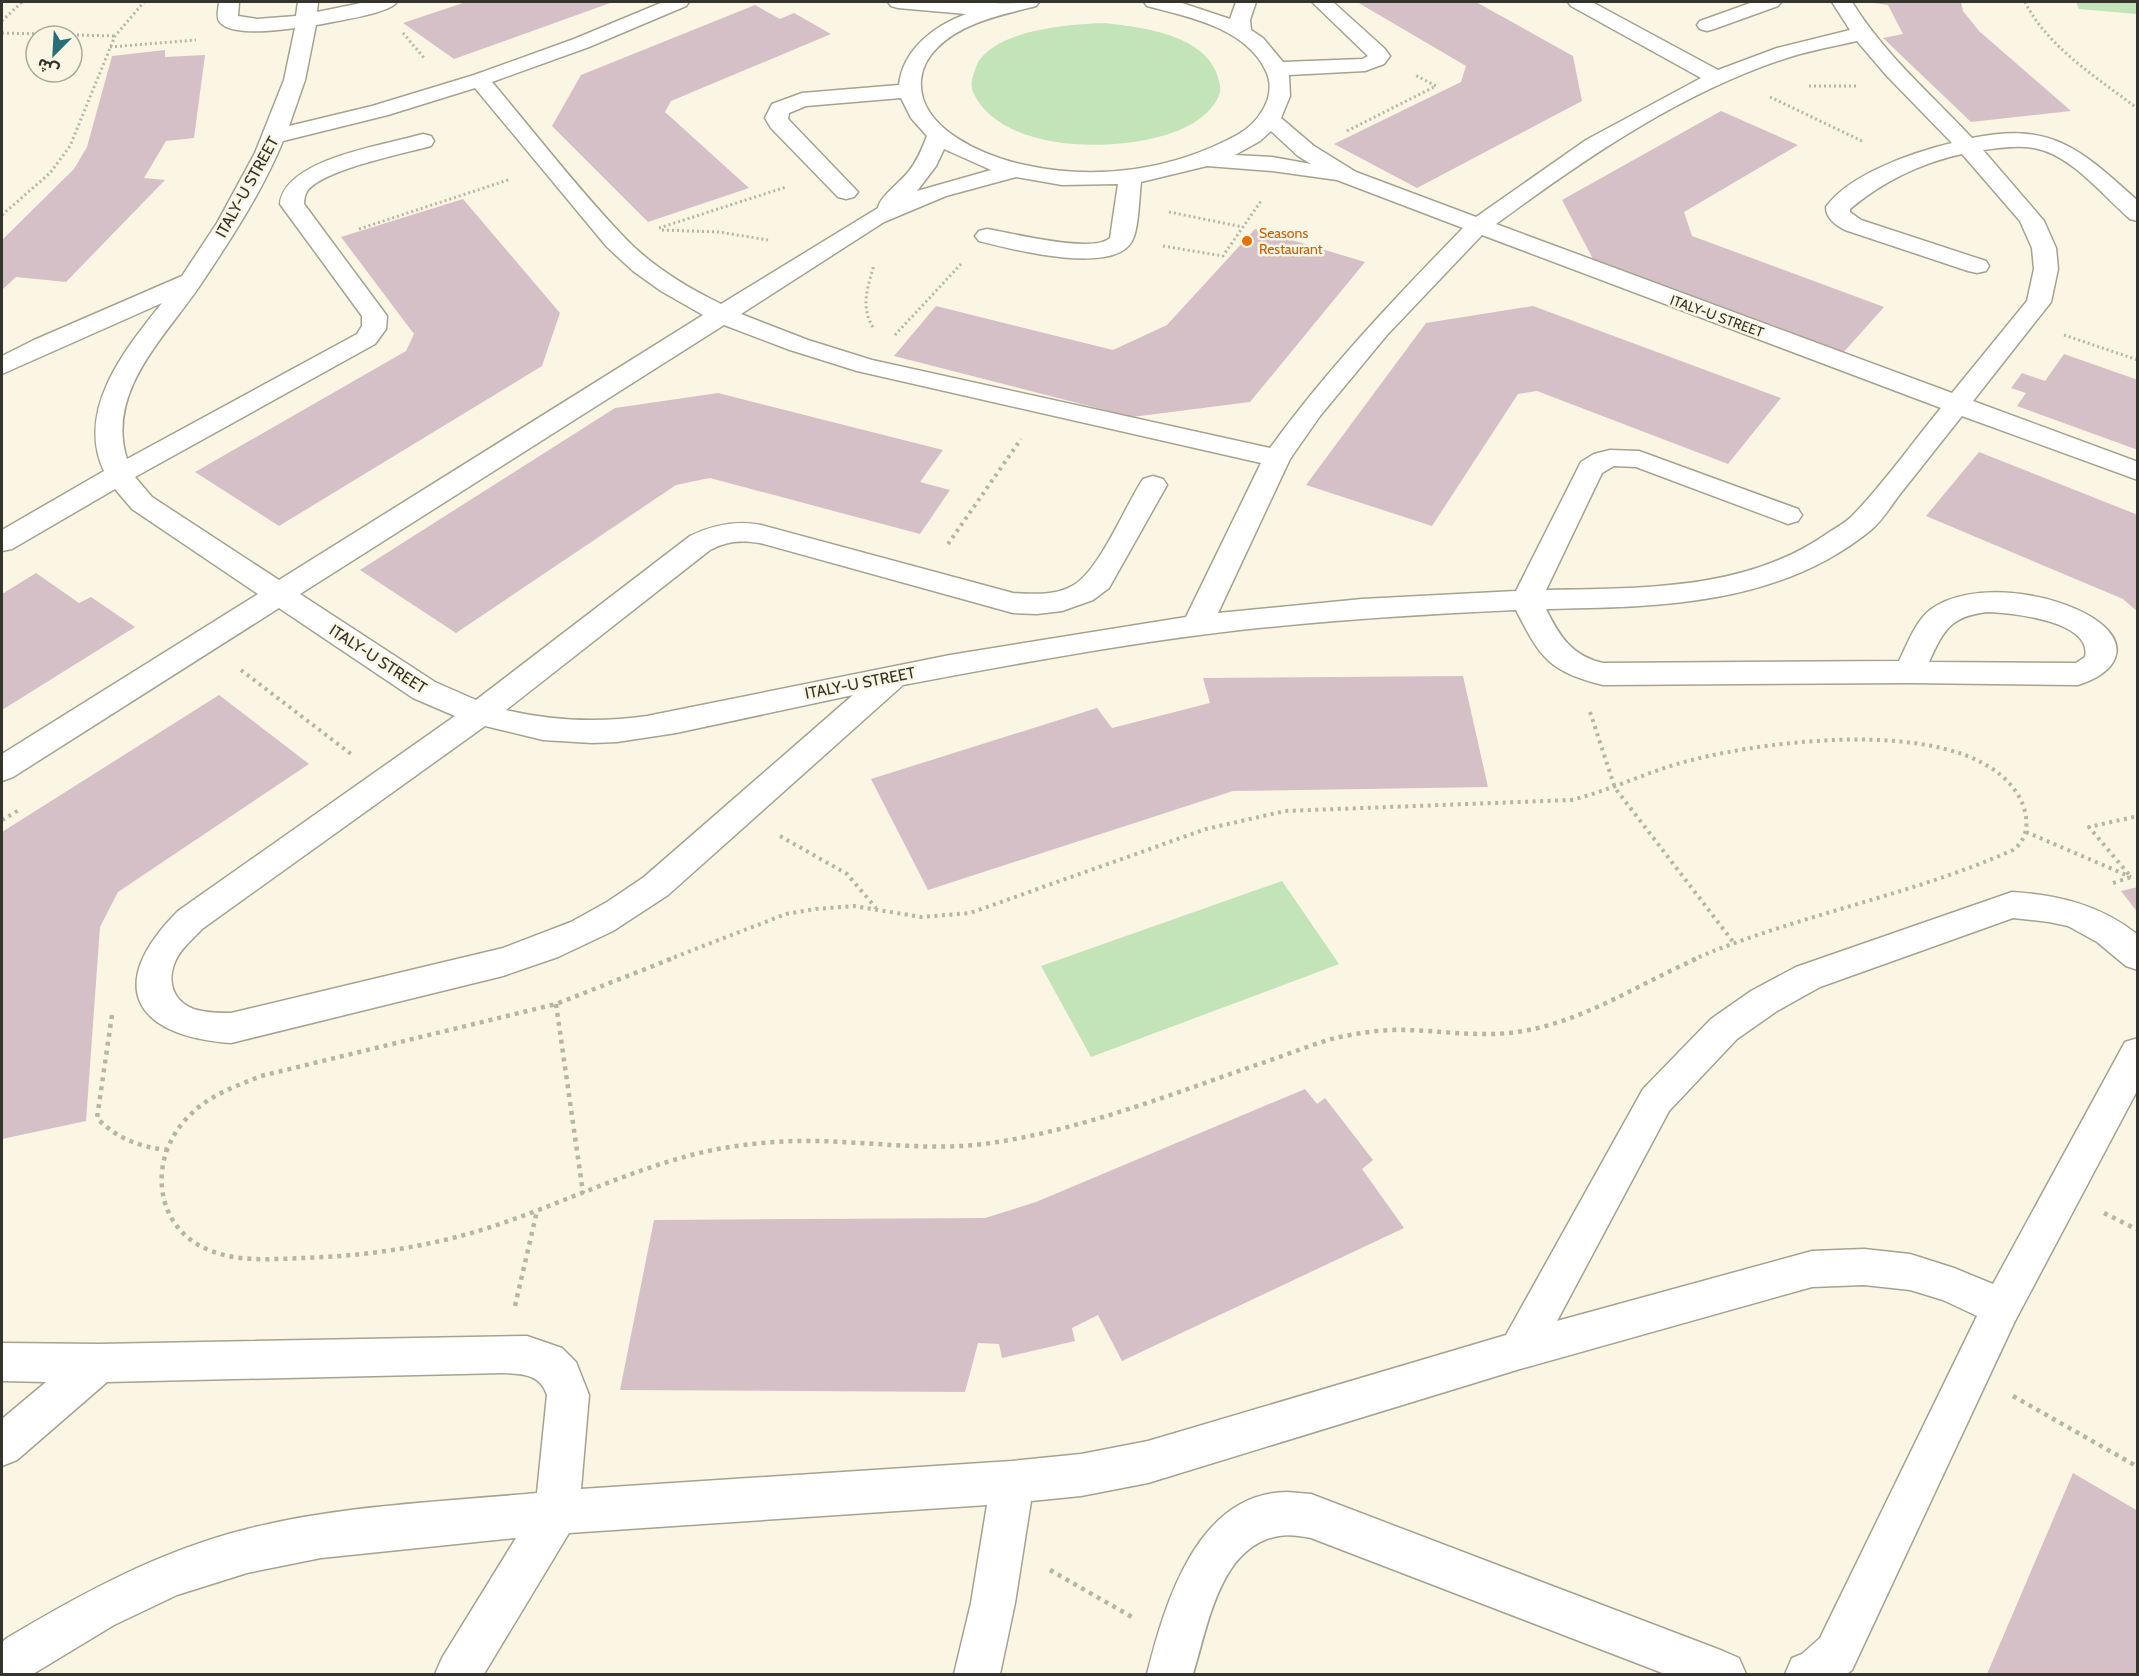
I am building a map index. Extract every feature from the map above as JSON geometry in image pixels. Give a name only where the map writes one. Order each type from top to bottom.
[{"type":"street","points":[[229,2],[228,19],[240,25],[308,11],[383,3]]},
{"type":"street","points":[[277,136],[382,110],[479,80],[679,2]]},
{"type":"street","points":[[885,2],[904,20],[916,60]]},
{"type":"street","points":[[1029,2],[999,8],[971,18],[928,44],[916,60],[910,75],[908,91],[913,106],[923,122],[939,136],[972,155],[1016,170],[1072,177],[1130,177],[1171,170],[1208,160],[1235,147],[1257,132],[1278,104],[1280,92],[1276,69],[1257,44],[1241,32],[1200,13],[1154,2]]},
{"type":"street","points":[[1241,32],[1240,20],[1246,2]]},
{"type":"street","points":[[1276,69],[1365,65],[1372,63],[1379,56],[1322,2]]},
{"type":"street","points":[[1578,2],[1717,78]]},
{"type":"street","points":[[1707,26],[1771,2]]},
{"type":"street","name":"ITALY-U STREET","points":[[308,11],[297,78],[277,136],[240,205],[191,281],[132,363],[115,398],[110,419],[109,439],[118,475],[141,503],[424,690],[452,705],[515,724],[582,732],[652,727],[896,675],[1197,625],[1312,613],[1526,600],[1682,595],[1727,588],[1806,562],[1838,543],[1863,522],[2038,302],[2044,285],[2046,267],[2044,248],[2026,212],[1968,146],[1861,34],[1842,2]]},
{"type":"street","points":[[904,20],[943,7],[999,8]]},
{"type":"street","points":[[1197,625],[1277,458],[1311,410],[1351,361],[1478,226],[1536,183],[1594,145],[1717,78],[1784,52],[1861,34]]},
{"type":"street","points":[[479,80],[633,260],[667,284],[722,314],[812,350],[866,366],[1277,458]]},
{"type":"street","points":[[846,192],[779,123],[776,118],[780,109],[802,100],[908,91]]},
{"type":"street","name":"ITALY-U STREET","points":[[1267,120],[1275,123],[1306,151],[1348,177]]},
{"type":"street","points":[[865,225],[902,195],[919,175],[932,155],[939,136]]},
{"type":"street","points":[[1977,266],[1853,225],[1838,213],[1838,207],[1870,184],[1909,164],[1968,146],[2026,140],[2061,149],[2138,213]]},
{"type":"street","points":[[2,542],[118,475],[366,339],[373,331],[374,316],[292,204],[292,198],[299,186],[326,170],[423,141]]},
{"type":"street","name":"ITALY-U STREET","points":[[1208,160],[1285,166],[1348,177],[2138,472]]},
{"type":"street","points":[[2,769],[865,225],[938,191],[1016,170]]},
{"type":"street","points":[[987,236],[1095,252],[1107,250],[1122,239],[1130,177]]},
{"type":"street","points":[[2,366],[44,345],[191,281]]},
{"type":"street","points":[[1788,515],[1634,457],[1608,458],[1591,468],[1526,600],[1551,649],[1575,666],[1603,674],[1910,672],[2078,675],[2091,671],[2099,664],[2102,655],[2101,645],[2094,635],[2069,618],[2030,606],[2008,602],[1986,602],[1949,610],[1937,619],[1910,672]]},
{"type":"street","points":[[896,675],[656,886],[623,910],[586,932],[545,949],[503,962],[231,1028],[207,1028],[187,1024],[170,1016],[158,1002],[153,987],[154,970],[160,952],[172,935],[480,714],[700,543],[714,536],[746,531],[1013,603],[1037,604],[1062,601],[1083,592],[1099,581],[1153,485]]},
{"type":"street","points":[[1520,1350],[1656,1100],[1724,1029],[1764,1001],[1808,977],[2012,905],[2046,906],[2090,921],[2114,934],[2138,956]]},
{"type":"street","points":[[1808,1674],[1818,1670],[1836,1654],[2001,1308],[2138,1053]]},
{"type":"street","points":[[2,1670],[23,1654],[98,1609],[172,1575],[247,1551],[321,1536],[557,1512],[1012,1482],[1081,1474],[1148,1462],[1213,1444],[1520,1350],[1812,1269],[1850,1265],[1892,1268],[1929,1276],[1966,1289],[2001,1308]]},
{"type":"street","points":[[2,1362],[99,1363],[504,1354],[527,1354],[547,1362],[561,1376],[568,1395],[557,1512],[458,1674]]},
{"type":"street","points":[[2,1446],[99,1363]]},
{"type":"street","points":[[977,1674],[991,1620],[1005,1544],[1012,1482]]},
{"type":"street","points":[[1175,1660],[1206,1568],[1224,1541],[1249,1523],[1279,1514],[1311,1516],[1723,1674]]},
{"type":"path","points":[[2,21],[22,2]]},
{"type":"path","points":[[2,215],[50,172],[65,153],[115,36],[144,2]]},
{"type":"path","points":[[2025,2],[2032,18],[2050,38],[2138,108]]},
{"type":"path","points":[[383,3],[451,89]]},
{"type":"path","points":[[2,33],[115,36]]},
{"type":"path","points":[[1306,151],[1436,86],[1379,56]]},
{"type":"path","points":[[1804,86],[1910,87]]},
{"type":"path","points":[[1766,95],[1909,164]]},
{"type":"path","points":[[322,242],[551,165]]},
{"type":"path","points":[[1122,239],[1223,256],[1285,166]]},
{"type":"path","points":[[818,254],[781,242],[750,236],[719,232],[653,230],[827,173]]},
{"type":"path","points":[[1127,204],[1243,227]]},
{"type":"path","points":[[865,225],[880,245],[866,297],[866,313],[879,332],[890,340]]},
{"type":"path","points":[[866,366],[987,236]]},
{"type":"path","points":[[2060,333],[2138,360]]},
{"type":"path","points":[[923,579],[1043,406]]},
{"type":"path","points":[[1575,666],[1615,788],[1734,943]]},
{"type":"path","points":[[232,676],[242,669],[387,781]]},
{"type":"path","points":[[1853,739],[1920,744],[1948,747],[1976,757],[1999,773],[2016,792],[2026,812],[2026,832],[2016,848],[1963,870],[1734,943],[1581,1012],[1536,1029],[1492,1033],[1370,1031],[1332,1039],[1055,1131],[1004,1141],[951,1147],[898,1147],[820,1141],[741,1145],[661,1163],[487,1228],[445,1240],[383,1252],[330,1257],[238,1259],[202,1249],[176,1228],[162,1201],[162,1168],[174,1135],[201,1105],[220,1093],[261,1076],[556,1004],[786,914],[826,907],[877,908],[904,916],[938,918],[970,913],[1206,829],[1285,811],[1571,801],[1615,788],[1668,766],[1726,751],[1778,743],[1853,739]]},
{"type":"path","points":[[2,820],[22,808]]},
{"type":"path","points":[[738,814],[847,874],[877,908]]},
{"type":"path","points":[[2132,877],[2089,827],[2138,816]]},
{"type":"path","points":[[2026,832],[2132,877]]},
{"type":"path","points":[[2046,906],[2132,877]]},
{"type":"path","points":[[158,1002],[112,1012],[97,1118],[107,1131],[123,1140],[144,1147],[168,1150]]},
{"type":"path","points":[[556,1004],[583,1192]]},
{"type":"path","points":[[504,1354],[537,1210]]},
{"type":"path","points":[[1971,1371],[2138,1467]]},
{"type":"path","points":[[1005,1544],[1175,1660]]},
{"type":"green space","points":[[2076,2],[2137,2],[2137,14],[2079,9]]},
{"type":"green space","points":[[1105,23],[1157,32],[1191,45],[1204,55],[1214,68],[1220,85],[1215,103],[1194,123],[1164,135],[1136,142],[1104,145],[1071,144],[1040,139],[1011,129],[988,113],[973,92],[972,81],[975,70],[982,57],[995,46],[1031,32],[1072,25]]},
{"type":"green space","points":[[1282,881],[1339,964],[1091,1057],[1041,966]]},
{"type":"building","points":[[466,2],[613,2],[454,59],[403,23]]},
{"type":"building","points":[[1357,2],[1476,2],[1573,56],[1582,101],[1417,188],[1334,144],[1461,82],[1466,66]]},
{"type":"building","points":[[1867,2],[1961,2],[1963,11],[1979,31],[2071,111],[1971,122],[1883,38],[1903,34],[1888,5]]},
{"type":"building","points":[[755,5],[780,19],[794,13],[831,34],[671,101],[665,112],[749,188],[648,222],[552,126],[581,75]]},
{"type":"building","points":[[165,50],[165,57],[205,55],[194,138],[166,141],[144,178],[165,180],[66,282],[16,277],[2,290],[2,240],[74,169],[87,147],[112,56]]},
{"type":"building","points":[[1721,111],[1798,145],[1684,212],[1692,236],[1884,307],[1842,354],[1593,259],[1562,200]]},
{"type":"building","points":[[463,199],[560,313],[542,366],[279,526],[195,472],[406,351],[414,334],[341,237]]},
{"type":"building","points":[[1255,229],[1365,262],[1250,402],[1132,417],[894,356],[936,306],[1113,350],[1167,325]]},
{"type":"building","points":[[1533,306],[1781,398],[1728,464],[1537,391],[1518,394],[1432,526],[1306,485],[1426,323]]},
{"type":"building","points":[[2064,354],[2138,380],[2138,450],[2017,406],[2026,393],[2011,388],[2022,373],[2045,381]]},
{"type":"building","points":[[718,393],[943,450],[920,482],[950,490],[920,534],[710,478],[676,485],[456,633],[360,570],[615,408]]},
{"type":"building","points":[[1979,452],[2138,515],[2138,612],[2123,599],[1926,516]]},
{"type":"building","points":[[36,573],[79,603],[91,597],[135,627],[2,710],[2,594]]},
{"type":"building","points":[[1463,676],[1488,787],[1233,791],[928,890],[871,779],[1097,708],[1112,728],[1210,703],[1203,678]]},
{"type":"building","points":[[219,695],[309,764],[118,892],[100,927],[86,1121],[2,1139],[2,832]]},
{"type":"building","points":[[2138,887],[2138,913],[2121,891]]},
{"type":"building","points":[[1305,1089],[1317,1104],[1325,1098],[1373,1160],[1362,1169],[1404,1228],[1122,1361],[1098,1315],[1072,1328],[1075,1341],[1002,1358],[999,1344],[978,1343],[965,1392],[620,1390],[654,1220],[985,1218],[1036,1202]]},
{"type":"building","points":[[2073,1473],[2138,1511],[2138,1674],[1987,1674]]},
{"type":"place","name":"Seasons Restaurant","points":[[1247,241]]}]
